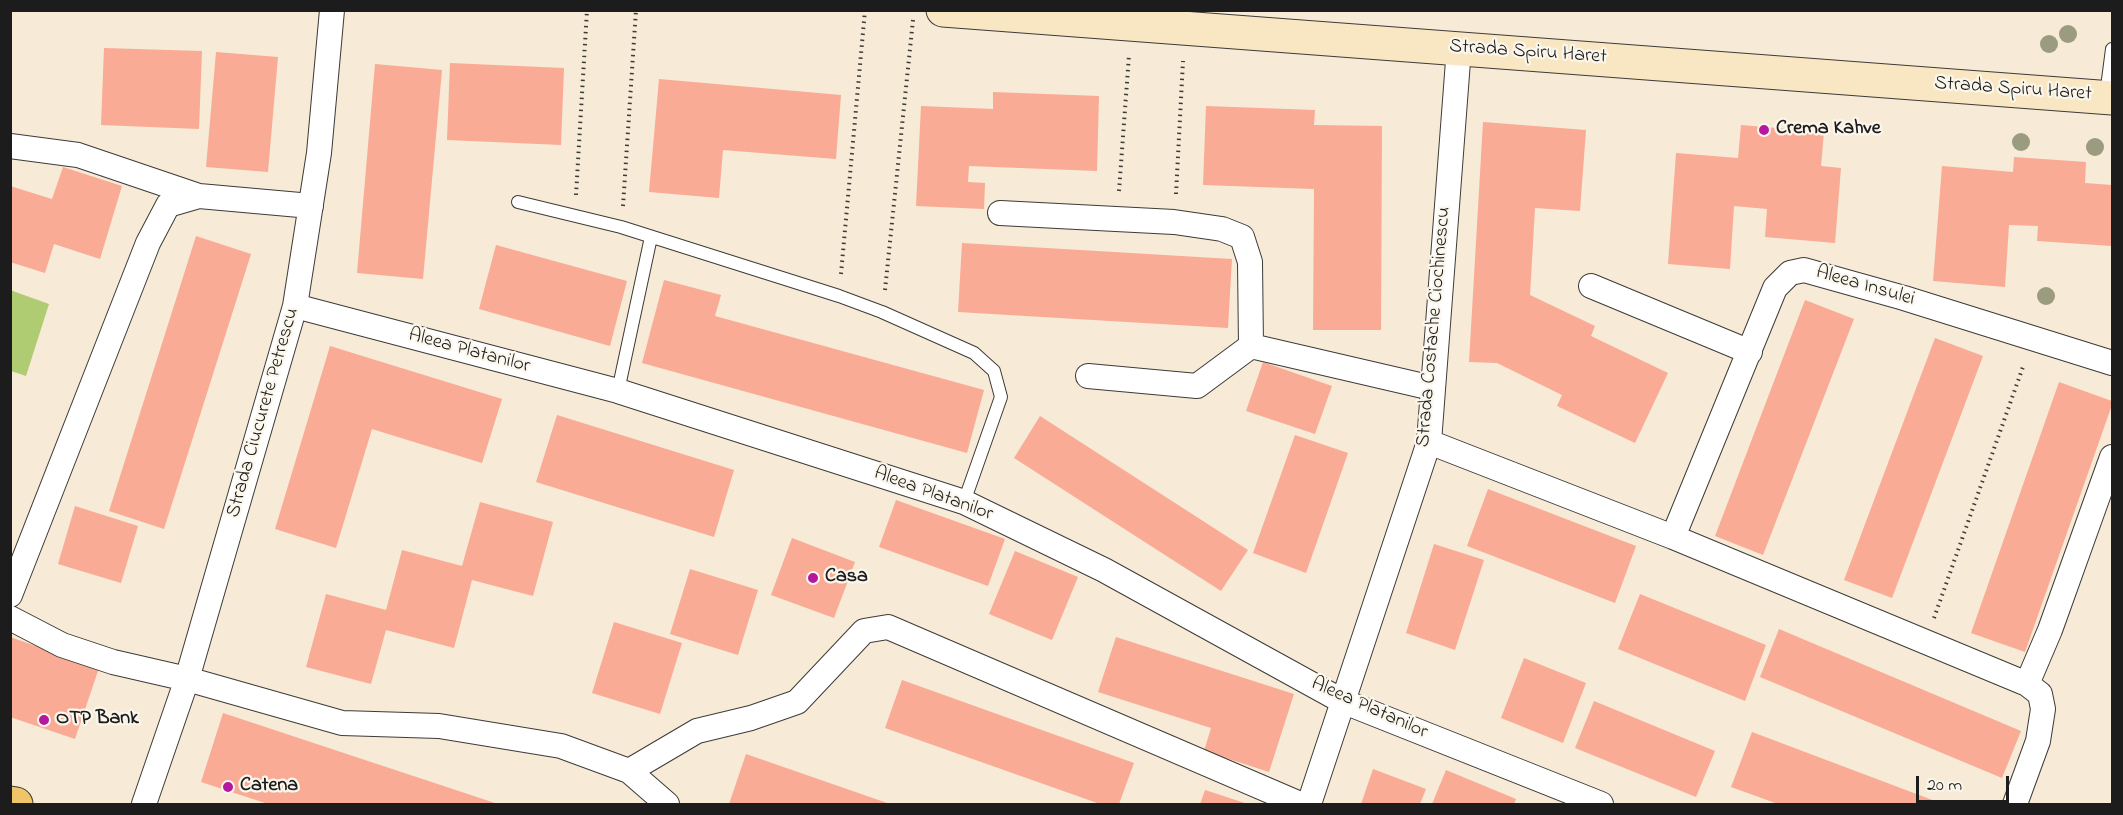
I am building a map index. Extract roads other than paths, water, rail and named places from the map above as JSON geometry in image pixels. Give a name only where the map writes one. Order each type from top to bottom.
[{"type":"main road","points":[[10,803],[16,804]]},
{"type":"street","name":"Strada Ciucurete Petrescu","points":[[144,804],[187,679],[296,306],[319,153],[332,10]]},
{"type":"street","name":"Strada Spiru Haret","points":[[943,10],[2109,98]]},
{"type":"street","name":"Strada Costache Ciochinescu","points":[[1309,804],[1428,442],[1459,48]]},
{"type":"street","points":[[10,146],[78,155],[199,196],[311,206]]},
{"type":"street","points":[[156,181],[168,205]]},
{"type":"street","points":[[10,596],[148,243],[168,205],[199,196]]},
{"type":"street","points":[[999,213],[1174,222],[1222,228],[1242,237],[1250,262],[1251,346]]},
{"type":"street","name":"Aleea Insulei","points":[[1673,537],[1775,288],[1790,273],[1804,270],[1904,298],[2112,363]]},
{"type":"street","points":[[1591,286],[1750,352]]},
{"type":"street","name":"Aleea Platanilor","points":[[296,306],[618,391],[964,502],[1104,570],[1342,701],[1601,804]]},
{"type":"street","points":[[1088,376],[1197,386],[1251,346],[1432,388]]},
{"type":"street","points":[[1428,442],[1673,537],[2027,684],[2040,694],[2043,710],[2038,741],[2015,804]]},
{"type":"street","points":[[2027,684],[2102,515],[2112,457]]},
{"type":"street","points":[[10,618],[62,645],[113,662],[187,679],[342,723],[439,726],[561,746],[629,771],[667,804]]},
{"type":"street","points":[[629,771],[697,731],[750,718],[797,702],[864,631],[888,627],[1300,804]]},
{"type":"lane","points":[[2109,98],[2112,49]]},
{"type":"lane","points":[[518,202],[621,227],[839,296],[882,312],[974,353],[994,371],[1000,397],[964,502]]},
{"type":"lane","points":[[618,391],[651,237]]},
{"type":"place","name":"Crema Kahve","points":[[1764,130]]},
{"type":"place","name":"Casa","points":[[813,578]]},
{"type":"place","name":"OTP Bank","points":[[44,720]]},
{"type":"place","name":"Catena","points":[[228,787]]}]
